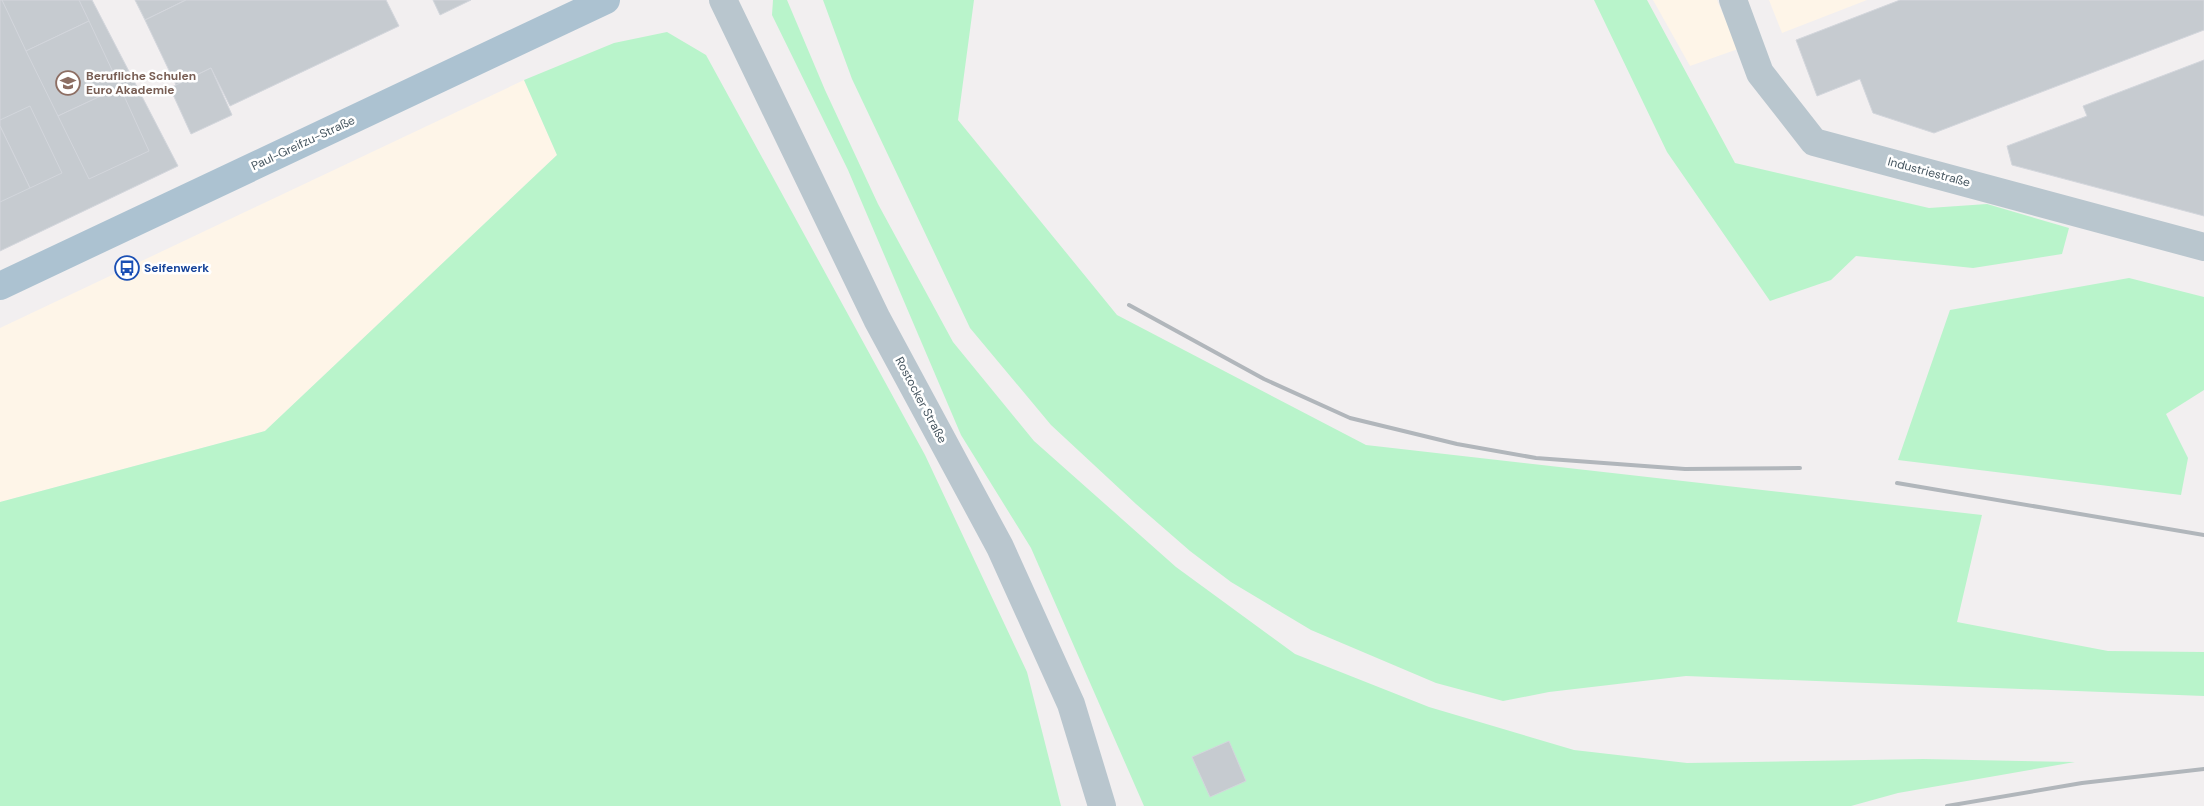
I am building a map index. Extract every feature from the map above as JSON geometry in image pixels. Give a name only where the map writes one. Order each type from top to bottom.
[{"type":"main road","name":"Paul-Greifzu-Straße","points":[[0,286],[606,0]]},
{"type":"street","name":"Rostocker Straße","points":[[723,0],[877,319],[1000,547],[1071,704],[1102,806]]},
{"type":"street","name":"Industriestraße","points":[[1733,0],[1760,73],[1814,142],[2204,247]]},
{"type":"shaded area","points":[[1653,0],[1717,0],[1738,49],[1690,66]]},
{"type":"shaded area","points":[[1769,0],[1867,0],[1782,33]]},
{"type":"shaded area","points":[[524,80],[557,155],[265,431],[0,502],[0,328]]},
{"type":"green space","points":[[773,0],[787,0],[825,90],[878,204],[953,342],[1034,441],[1176,567],[1295,654],[1429,707],[1574,750],[1687,763],[1923,759],[2075,762],[1898,793],[1851,806],[1144,806],[1031,548],[961,435],[848,170],[772,15]]},
{"type":"green space","points":[[823,0],[974,0],[958,120],[1117,315],[1366,445],[1982,515],[1957,622],[2108,651],[2204,652],[2204,696],[1686,676],[1549,692],[1503,701],[1436,683],[1311,630],[1231,582],[1190,551],[1136,504],[1051,425],[970,328],[852,79]]},
{"type":"green space","points":[[1594,0],[1647,0],[1735,163],[1929,208],[1987,204],[2069,228],[2062,254],[1973,268],[1856,256],[1831,280],[1770,301],[1667,152]]},
{"type":"green space","points":[[667,32],[706,55],[925,455],[1027,672],[1061,806],[0,806],[0,502],[265,431],[557,155],[524,80],[614,43]]},
{"type":"green space","points":[[2129,278],[2204,297],[2204,390],[2166,414],[2188,458],[2181,495],[1898,460],[1950,310]]},
{"type":"building","name":"Berufliche Schulen Euro Akademie","points":[[0,0],[92,0],[178,166],[0,251]]},
{"type":"building","points":[[2,0],[79,0],[89,21],[26,51]]},
{"type":"building","points":[[135,0],[186,0],[145,20]]},
{"type":"building","points":[[186,0],[386,0],[399,26],[230,106],[211,68],[176,85],[145,20]]},
{"type":"building","points":[[433,0],[471,0],[440,15]]},
{"type":"building","points":[[1900,0],[2204,0],[2204,30],[1934,133],[1873,113],[1860,79],[1817,96],[1796,40]]},
{"type":"building","points":[[89,21],[120,87],[58,116],[26,51]]},
{"type":"building","points":[[2204,60],[2204,216],[2012,165],[2007,146],[2087,116],[2083,106]]},
{"type":"building","points":[[211,68],[232,115],[191,134],[170,88]]},
{"type":"building","points":[[120,87],[149,151],[89,179],[58,116]]},
{"type":"building","points":[[30,106],[62,173],[30,188],[0,126],[0,120]]},
{"type":"building","points":[[0,126],[30,188],[0,202]]},
{"type":"building","points":[[1229,741],[1246,781],[1210,797],[1192,757]]},
{"type":"railway","points":[[1129,305],[1264,379],[1350,418],[1457,444],[1536,458],[1685,469],[1800,468]]},
{"type":"railway","points":[[1897,483],[2204,535]]},
{"type":"railway","points":[[1947,806],[2082,783],[2204,769]]},
{"type":"place","name":"Berufliche Schulen Euro Akademie","points":[[68,83]]},
{"type":"place","name":"Seifenwerk","points":[[127,268]]}]
